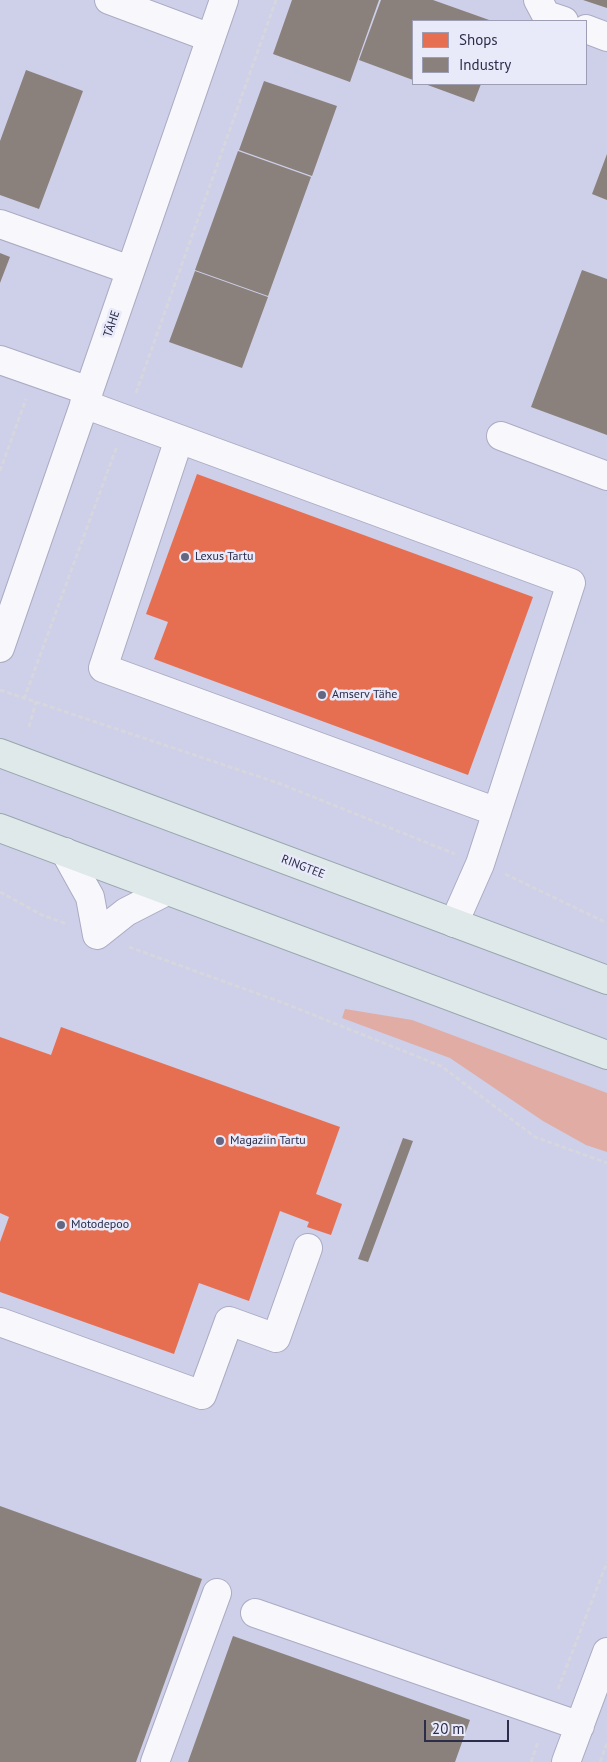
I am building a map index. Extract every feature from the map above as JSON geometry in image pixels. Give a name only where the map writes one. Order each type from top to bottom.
[{"type":"main road","name":"RINGTEE","points":[[0,753],[607,980]]},
{"type":"main road","points":[[0,828],[607,1055]]},
{"type":"street","points":[[108,0],[210,38]]},
{"type":"street","name":"TÄHE","points":[[0,648],[224,0]]},
{"type":"street","points":[[538,0],[546,15],[561,20]]},
{"type":"street","points":[[587,29],[607,37]]},
{"type":"street","points":[[0,224],[130,270]]},
{"type":"street","points":[[0,360],[35,372],[127,419],[571,583],[480,864],[454,923]]},
{"type":"street","points":[[502,436],[607,476]]},
{"type":"street","points":[[179,439],[104,668],[497,812]]},
{"type":"street","points":[[65,852],[90,897],[97,935],[126,912],[167,890]]},
{"type":"street","points":[[0,1322],[202,1395],[229,1321],[276,1338],[308,1248]]},
{"type":"street","points":[[155,1762],[217,1593]]},
{"type":"street","points":[[255,1612],[580,1726]]},
{"type":"street","points":[[566,1762],[607,1652]]},
{"type":"path","points":[[24,698],[127,419],[276,0]]},
{"type":"path","points":[[0,471],[35,372]]},
{"type":"path","points":[[0,690],[281,784],[514,877],[607,923]]},
{"type":"path","points":[[29,727],[36,702]]},
{"type":"path","points":[[0,892],[42,915],[286,1004],[441,1066],[535,1137],[607,1163]]},
{"type":"path","points":[[531,1762],[607,1562]]},
{"type":"path","points":[[600,1762],[607,1743]]},
{"type":"shaded area","points":[[345,1009],[412,1020],[607,1093],[607,1152],[586,1145],[543,1121],[450,1058],[342,1018]]},
{"type":"building: Shops","points":[[197,474],[533,597],[468,775],[154,659],[168,622],[146,614]]},
{"type":"building: Shops","points":[[61,1027],[340,1127],[316,1194],[342,1204],[331,1235],[307,1227],[309,1222],[280,1211],[249,1301],[199,1283],[174,1354],[0,1292],[0,1242],[9,1217],[0,1213],[0,1037],[51,1055]]},
{"type":"building: Industry","points":[[292,0],[379,0],[350,82],[273,54]]},
{"type":"building: Industry","points":[[381,0],[433,0],[489,20],[412,20],[412,80],[359,60]]},
{"type":"building: Industry","points":[[583,0],[607,0],[607,8]]},
{"type":"building: Industry","points":[[26,70],[83,91],[39,209],[0,195],[0,141]]},
{"type":"building: Industry","points":[[264,81],[337,106],[312,176],[239,150]]},
{"type":"building: Industry","points":[[428,85],[481,85],[474,102]]},
{"type":"building: Industry","points":[[238,151],[311,177],[268,296],[195,270]]},
{"type":"building: Industry","points":[[607,154],[607,200],[592,194]]},
{"type":"building: Industry","points":[[0,253],[10,257],[0,283]]},
{"type":"building: Industry","points":[[582,270],[607,279],[607,435],[531,407]]},
{"type":"building: Industry","points":[[195,271],[268,297],[242,368],[169,342]]},
{"type":"building: Industry","points":[[403,1138],[413,1141],[368,1262],[358,1259]]},
{"type":"building: Industry","points":[[0,1506],[202,1579],[136,1762],[0,1762]]},
{"type":"building: Industry","points":[[233,1636],[470,1720],[455,1762],[188,1762]]},
{"type":"place","name":"Lexus Tartu","points":[[185,557]]},
{"type":"place","name":"Amserv Tähe","points":[[322,695]]},
{"type":"place","name":"Magaziin Tartu","points":[[220,1141]]},
{"type":"place","name":"Motodepoo","points":[[61,1225]]}]
